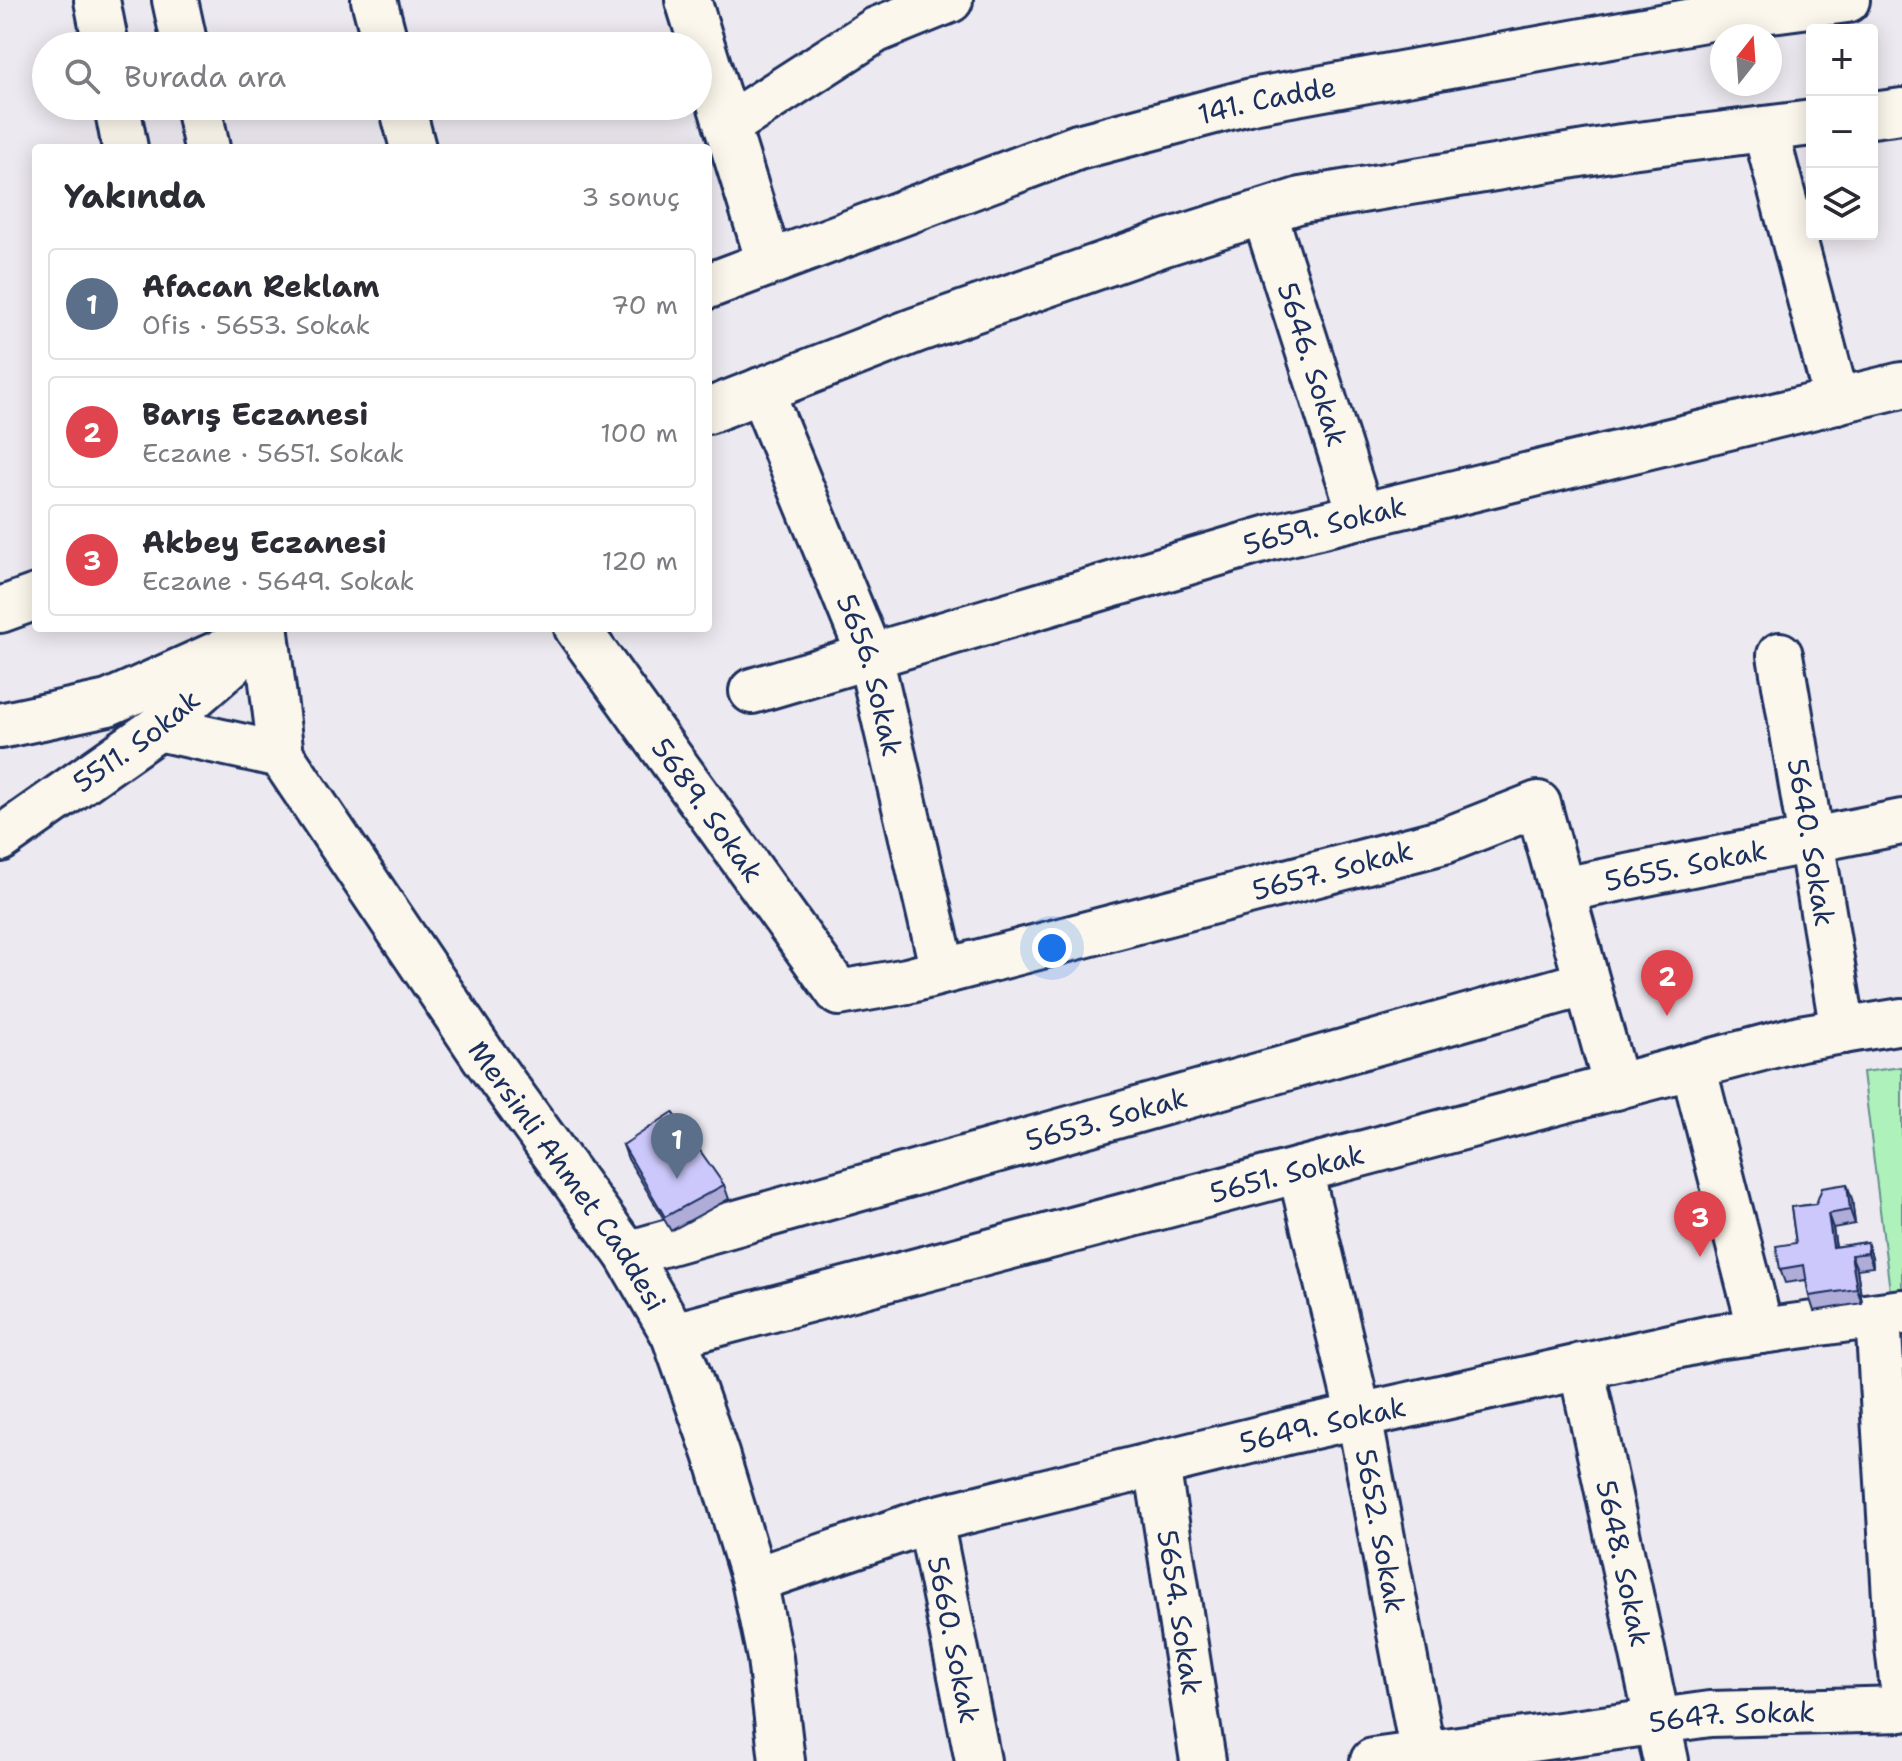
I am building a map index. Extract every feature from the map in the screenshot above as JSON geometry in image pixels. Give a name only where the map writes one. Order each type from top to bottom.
[{"type":"street","points":[[97,0],[103,32]]},
{"type":"street","points":[[175,0],[182,32]]},
{"type":"street","points":[[374,0],[382,32]]},
{"type":"street","points":[[688,0],[698,32]]},
{"type":"street","points":[[727,126],[876,30],[950,0]]},
{"type":"street","name":"141. Cadde","points":[[712,284],[1078,147],[1252,101],[1695,20],[1796,3],[1847,0]]},
{"type":"street","points":[[712,78],[769,262]]},
{"type":"street","points":[[1878,114],[1902,111]]},
{"type":"street","points":[[120,120],[124,144]]},
{"type":"street","points":[[201,120],[206,144]]},
{"type":"street","points":[[406,120],[412,144]]},
{"type":"street","points":[[712,409],[916,330],[1165,243],[1301,200],[1622,147],[1806,124]]},
{"type":"street","points":[[1765,129],[1837,401]]},
{"type":"street","name":"5646. Sokak","points":[[1264,212],[1361,516]]},
{"type":"street","name":"5659. Sokak","points":[[752,691],[1273,537],[1902,385]]},
{"type":"street","name":"5656. Sokak","points":[[761,390],[870,656],[943,971]]},
{"type":"street","points":[[0,610],[32,598]]},
{"type":"street","points":[[0,726],[108,703],[264,632]]},
{"type":"street","name":"5511. Sokak","points":[[0,839],[158,728],[266,632]]},
{"type":"street","name":"Mersinli Ahmet Caddesi","points":[[268,632],[281,755],[483,1055],[627,1254],[674,1335],[716,1454],[754,1580],[770,1658],[782,1761]]},
{"type":"street","name":"5689. Sokak","points":[[580,632],[839,993]]},
{"type":"street","name":"5640. Sokak","points":[[1780,655],[1843,1031]]},
{"type":"street","points":[[158,728],[281,755]]},
{"type":"street","name":"5657. Sokak","points":[[839,993],[943,971],[1444,841],[1538,804],[1616,1087]]},
{"type":"street","name":"5655. Sokak","points":[[1562,890],[1902,822]]},
{"type":"street","name":"5653. Sokak","points":[[627,1254],[1587,983]]},
{"type":"street","name":"5651. Sokak","points":[[674,1335],[1800,1038],[1902,1021]]},
{"type":"street","points":[[1693,1066],[1761,1331]]},
{"type":"street","name":"5652. Sokak","points":[[1300,1170],[1359,1416],[1423,1755]]},
{"type":"street","points":[[1890,1314],[1898,1647],[1902,1681]]},
{"type":"street","name":"5649. Sokak","points":[[754,1580],[930,1520],[1359,1416],[1716,1337],[1890,1314]]},
{"type":"street","name":"5648. Sokak","points":[[1581,1366],[1662,1741]]},
{"type":"street","name":"5654. Sokak","points":[[1157,1464],[1203,1761]]},
{"type":"street","name":"5660. Sokak","points":[[930,1520],[978,1761]]},
{"type":"street","name":"5647. Sokak","points":[[1373,1761],[1423,1755],[1662,1741],[1710,1714],[1902,1709]]},
{"type":"green space","points":[[1902,1067],[1902,1290],[1890,1291],[1863,1072]]},
{"type":"building","points":[[673,1112],[724,1185],[665,1217],[623,1145]]},
{"type":"building","points":[[1847,1184],[1850,1210],[1828,1214],[1833,1247],[1867,1242],[1868,1253],[1851,1255],[1857,1289],[1809,1296],[1804,1265],[1780,1269],[1776,1246],[1796,1243],[1791,1207],[1816,1204],[1822,1188]]},
{"type":"place","name":"Barış Eczanesi","points":[[1667,1016]]},
{"type":"place","name":"Afacan Reklam","points":[[677,1179]]},
{"type":"place","name":"Akbey Eczanesi","points":[[1700,1257]]}]
